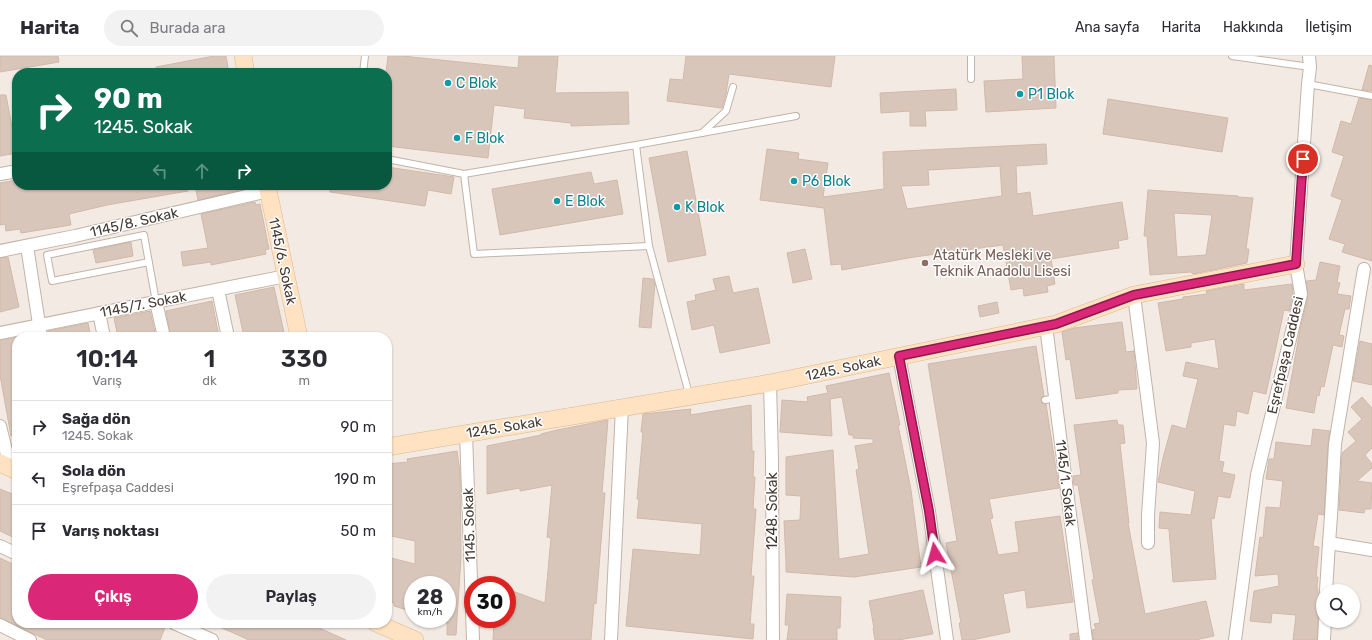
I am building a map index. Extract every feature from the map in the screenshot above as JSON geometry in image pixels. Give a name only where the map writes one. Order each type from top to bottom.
[{"type":"street","points":[[244,56],[245,68]]},
{"type":"street","name":"Eşrefpaşa Caddesi","points":[[1236,640],[1257,475],[1301,294],[1296,264],[1309,62],[1316,56]]},
{"type":"street","points":[[0,174],[12,172]]},
{"type":"street","name":"1145/8. Sokak","points":[[0,251],[75,236],[260,190]]},
{"type":"street","name":"1145/6. Sokak","points":[[268,190],[298,332]]},
{"type":"street","points":[[27,246],[39,331]]},
{"type":"street","name":"1245. Sokak","points":[[392,446],[770,383],[1056,324],[1134,295],[1296,264]]},
{"type":"street","points":[[1326,584],[1328,543],[1332,516],[1335,444],[1364,269]]},
{"type":"street","name":"1145/7. Sokak","points":[[20,332],[39,331],[98,313],[286,276]]},
{"type":"street","points":[[218,290],[227,332]]},
{"type":"street","points":[[1134,295],[1153,443],[1148,516],[1148,543]]},
{"type":"street","points":[[156,302],[163,332]]},
{"type":"street","points":[[98,313],[103,332]]},
{"type":"street","name":"1145/1. Sokak","points":[[1046,326],[1050,399],[1086,640]]},
{"type":"street","name":"1145/7. Sokak","points":[[0,333],[12,332]]},
{"type":"street","points":[[899,356],[929,511],[947,640]]},
{"type":"street","name":"1248. Sokak","points":[[770,383],[773,640]]},
{"type":"street","points":[[611,640],[622,407]]},
{"type":"street","points":[[0,426],[9,467]]},
{"type":"street","name":"1145. Sokak","points":[[466,433],[472,640]]},
{"type":"street","points":[[1328,543],[1372,550]]},
{"type":"street","points":[[0,546],[12,552]]},
{"type":"street","points":[[0,625],[27,639]]},
{"type":"street","points":[[179,628],[187,635],[212,640]]},
{"type":"street","points":[[387,628],[415,640]]},
{"type":"street","points":[[1324,628],[1324,640]]},
{"type":"lane","points":[[364,68],[365,56]]},
{"type":"lane","points":[[971,56],[971,79]]},
{"type":"lane","points":[[1232,56],[1309,62]]},
{"type":"lane","points":[[1308,84],[1372,96]]},
{"type":"lane","points":[[701,134],[726,111],[733,87]]},
{"type":"lane","points":[[392,160],[464,174],[701,134],[796,116]]},
{"type":"lane","points":[[636,145],[648,246],[690,396]]},
{"type":"lane","points":[[464,174],[474,254],[648,246]]},
{"type":"lane","points":[[149,262],[52,281],[47,255],[144,234],[149,262],[156,302]]},
{"type":"building","points":[[0,56],[58,56],[59,62],[24,68],[12,68],[12,70],[0,72]]},
{"type":"building","points":[[214,56],[226,56],[228,68],[156,68]]},
{"type":"building","points":[[388,56],[402,56],[518,68],[519,56],[558,56],[555,93],[628,92],[629,124],[571,126],[571,123],[524,118],[525,109],[494,105],[488,158],[392,147],[392,68],[387,68]]},
{"type":"building","points":[[686,56],[835,56],[831,87],[729,74],[722,108],[667,101],[670,79],[683,80]]},
{"type":"building","name":"P1 Blok","points":[[1022,56],[1054,56],[1056,108],[986,112],[984,81],[1023,79]]},
{"type":"building","points":[[1369,65],[1372,66],[1372,91],[1362,90]]},
{"type":"building","points":[[956,89],[957,110],[925,111],[926,126],[910,126],[910,111],[881,113],[880,93]]},
{"type":"building","points":[[0,95],[6,95],[12,127],[12,154],[0,156]]},
{"type":"building","points":[[1359,98],[1372,100],[1372,261],[1342,252],[1345,244],[1329,239],[1342,200],[1331,196],[1344,156],[1332,152],[1341,121],[1351,124]]},
{"type":"building","points":[[1108,99],[1228,118],[1222,152],[1103,134]]},
{"type":"building","points":[[1046,144],[1047,164],[1016,166],[1017,194],[1030,192],[1033,216],[1122,202],[1128,239],[1118,241],[1119,248],[1051,259],[1055,284],[1047,286],[1048,292],[1024,296],[1023,288],[1011,290],[1003,245],[914,257],[842,270],[841,264],[831,265],[824,208],[760,200],[767,149],[799,153],[798,159],[828,163],[823,197],[884,189],[883,152]],"holes":[[[1000,166],[1002,196],[907,209],[901,186],[929,185],[928,170]]]},
{"type":"building","name":"K Blok","points":[[687,151],[706,255],[668,262],[649,158]]},
{"type":"building","points":[[392,168],[454,177],[451,194],[428,190],[425,206],[330,192],[330,190],[392,190]]},
{"type":"building","name":"E Blok","points":[[591,172],[594,184],[617,180],[623,214],[500,235],[492,189]]},
{"type":"building","points":[[12,181],[12,190],[188,191],[107,205],[69,214],[71,225],[21,233],[20,229],[6,231],[5,224],[0,225],[0,183]]},
{"type":"building","points":[[196,190],[240,190],[198,200]]},
{"type":"building","points":[[1148,190],[1253,198],[1246,249],[1249,249],[1247,263],[1193,274],[1191,272],[1150,275],[1147,236],[1144,236]],"holes":[[[1174,213],[1212,215],[1206,255],[1177,257]]]},
{"type":"building","points":[[255,202],[256,205],[260,204],[269,249],[265,250],[266,254],[211,265],[211,262],[183,266],[181,252],[208,248],[201,214]]},
{"type":"building","points":[[131,242],[133,256],[96,263],[93,250]]},
{"type":"building","points":[[805,249],[812,279],[793,283],[787,253]]},
{"type":"building","points":[[8,257],[19,307],[0,312],[0,258]]},
{"type":"building","points":[[1320,262],[1340,266],[1337,282],[1340,283],[1337,294],[1351,296],[1349,309],[1345,309],[1339,335],[1344,336],[1342,347],[1333,345],[1324,387],[1321,386],[1319,396],[1317,395],[1314,413],[1286,408],[1300,330],[1308,296],[1306,281],[1316,280]]},
{"type":"building","points":[[729,276],[733,293],[758,288],[770,343],[720,353],[714,325],[692,330],[687,302],[696,300],[695,295],[716,290],[713,279]]},
{"type":"building","points":[[643,278],[653,279],[655,284],[651,328],[639,327]]},
{"type":"building","points":[[1244,284],[1244,290],[1292,284],[1293,294],[1289,311],[1284,310],[1266,394],[1253,391],[1248,414],[1237,411],[1235,426],[1224,424],[1219,461],[1224,462],[1222,472],[1235,475],[1230,498],[1218,496],[1214,519],[1211,518],[1216,579],[1173,582],[1169,529],[1159,528],[1160,512],[1191,515],[1195,491],[1158,482],[1163,458],[1172,425],[1186,429],[1198,379],[1183,376],[1186,362],[1219,369],[1215,339],[1191,343],[1191,347],[1166,351],[1158,303],[1183,299],[1183,297],[1207,294],[1206,291]]},
{"type":"building","points":[[274,287],[284,332],[243,332],[235,295]]},
{"type":"building","points":[[212,301],[218,332],[170,332],[166,311]]},
{"type":"building","points":[[997,302],[999,313],[980,317],[978,306]]},
{"type":"building","points":[[150,311],[155,332],[117,332],[114,318]]},
{"type":"building","points":[[1122,322],[1126,352],[1134,351],[1137,389],[1118,390],[1118,393],[1076,399],[1070,359],[1066,360],[1062,332],[1074,328]]},
{"type":"building","points":[[88,323],[90,332],[48,332]]},
{"type":"building","points":[[12,338],[12,436],[0,375],[0,340]]},
{"type":"building","points":[[1360,341],[1372,344],[1372,385],[1353,381]]},
{"type":"building","points":[[1036,346],[1044,396],[1041,400],[1042,403],[1046,404],[1059,488],[989,499],[993,518],[990,519],[998,555],[1019,552],[1015,522],[1060,516],[1073,602],[1027,608],[1025,590],[1003,594],[1010,632],[972,640],[962,640],[959,623],[961,623],[946,543],[957,541],[928,364]]},
{"type":"building","points":[[889,373],[900,425],[898,425],[911,490],[921,567],[854,577],[786,572],[784,521],[800,520],[801,496],[786,495],[786,457],[833,450],[839,559],[869,554],[856,470],[859,469],[855,446],[873,443],[873,439],[853,438],[853,435],[849,435],[842,397],[830,399],[832,436],[780,432],[782,400],[808,402],[807,397],[828,393],[826,386]]},
{"type":"building","points":[[1362,397],[1372,408],[1372,448],[1365,455],[1372,464],[1372,468],[1357,481],[1372,483],[1371,509],[1365,509],[1364,513],[1339,510],[1342,453],[1356,441],[1348,432],[1362,419],[1351,407]]},
{"type":"building","points":[[751,405],[752,451],[754,451],[753,477],[755,477],[753,509],[756,509],[751,576],[754,576],[750,624],[754,624],[753,639],[626,626],[633,549],[700,555],[702,524],[637,518],[643,414],[691,409],[690,415]]},
{"type":"building","points":[[608,420],[602,493],[605,493],[596,604],[594,603],[591,640],[493,640],[494,628],[516,628],[516,592],[545,603],[551,538],[547,537],[552,485],[520,491],[520,488],[487,494],[487,446],[541,435],[557,430]]},
{"type":"building","points":[[1117,420],[1118,425],[1123,425],[1125,443],[1120,444],[1128,523],[1145,614],[1206,601],[1214,636],[1195,640],[1093,640],[1092,630],[1096,629],[1094,624],[1100,623],[1078,485],[1074,485],[1073,476],[1081,475],[1074,425]]},
{"type":"building","points":[[1313,429],[1330,431],[1324,515],[1318,514],[1313,546],[1319,547],[1316,577],[1318,577],[1316,584],[1317,640],[1293,640],[1296,615],[1272,613],[1271,623],[1250,621],[1254,591],[1279,586],[1278,574],[1255,576],[1260,537],[1263,538],[1266,507],[1280,508],[1283,481],[1266,479],[1269,459],[1274,459],[1276,442],[1311,446]]},
{"type":"building","points":[[457,451],[460,472],[461,557],[456,635],[447,635],[447,628],[456,628],[456,576],[404,576],[404,609],[394,606],[394,603],[392,602],[392,558],[415,564],[415,541],[392,536],[392,464],[408,462],[407,459]]},
{"type":"building","points":[[0,489],[12,494],[12,537],[0,531]]},
{"type":"building","points":[[0,558],[12,564],[12,624],[0,618]]},
{"type":"building","points":[[923,590],[933,634],[898,640],[875,640],[869,601]]},
{"type":"building","points":[[787,594],[841,597],[840,628],[837,628],[837,640],[787,640],[789,625],[785,625]]},
{"type":"building","points":[[21,628],[165,628],[160,640],[47,640]]},
{"type":"building","points":[[222,628],[319,628],[346,640],[249,640]]},
{"type":"building","points":[[1078,633],[1078,640],[1070,640],[1070,634]]},
{"type":"place","name":"C Blok","points":[[448,83]]},
{"type":"place","name":"P1 Blok","points":[[1020,94]]},
{"type":"place","name":"F Blok","points":[[457,138]]},
{"type":"place","name":"P6 Blok","points":[[794,181]]},
{"type":"place","name":"E Blok","points":[[557,201]]},
{"type":"place","name":"K Blok","points":[[677,207]]},
{"type":"place","name":"Atatürk Mesleki ve Teknik Anadolu Lisesi","points":[[925,263]]},
{"type":"route","points":[[935,554],[929,511],[899,356],[1056,324],[1134,295],[1296,264],[1303,159]]}]
